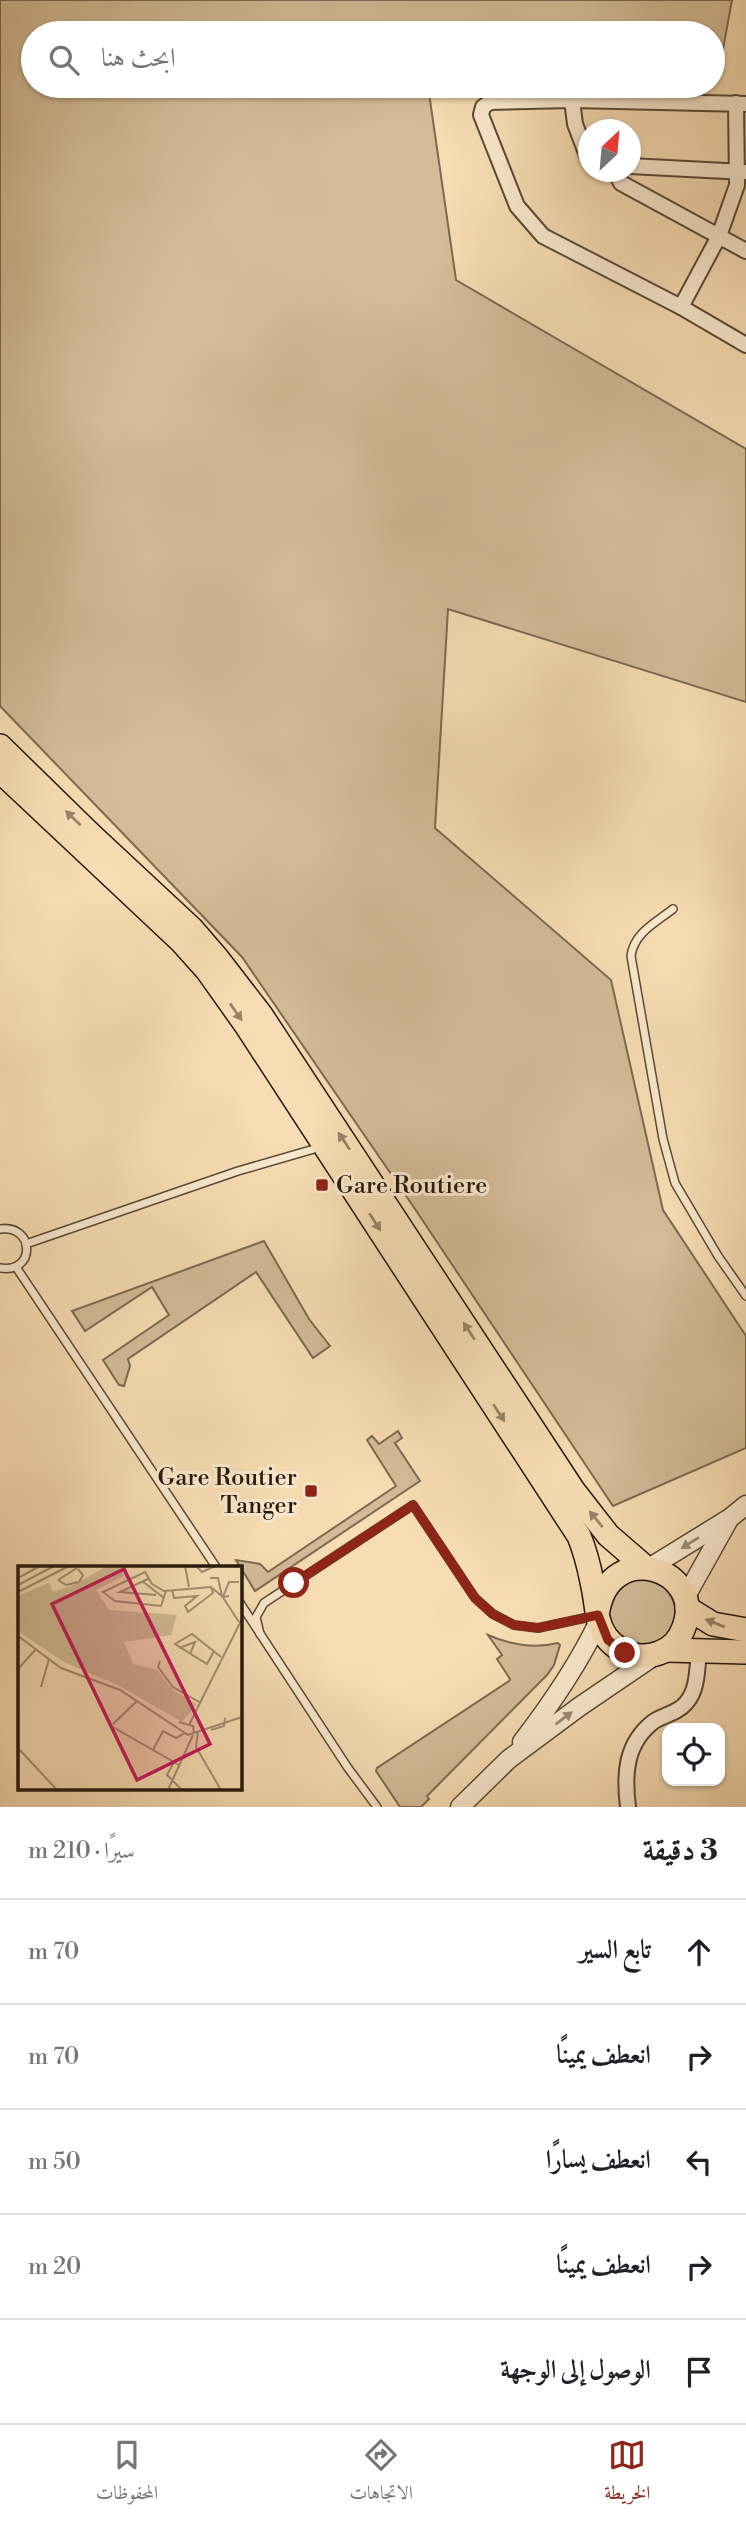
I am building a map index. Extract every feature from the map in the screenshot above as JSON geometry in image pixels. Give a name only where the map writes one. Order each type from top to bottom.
[{"type":"main road","points":[[0,746],[90,835],[192,929],[224,966],[261,1015],[573,1490],[608,1535],[647,1567],[668,1574],[675,1581],[686,1603],[713,1624],[746,1630]]},
{"type":"main road","points":[[0,771],[181,942],[206,970],[246,1025],[579,1536],[587,1555],[598,1615],[608,1640],[635,1656],[662,1652],[746,1652]]},
{"type":"main road","points":[[598,1615],[600,1596],[607,1584],[618,1574],[647,1567]]},
{"type":"main road","points":[[662,1652],[681,1634],[686,1624],[686,1603]]},
{"type":"street","points":[[572,100],[578,131]]},
{"type":"street","points":[[681,307],[719,236],[742,179],[741,104],[572,100],[490,102],[483,107],[481,115],[517,205],[543,236],[681,307],[746,345]]},
{"type":"street","points":[[641,167],[742,179]]},
{"type":"street","points":[[620,182],[746,251]]},
{"type":"street","points":[[647,1567],[730,1518],[746,1505]]},
{"type":"street","points":[[686,1603],[730,1518]]},
{"type":"street","points":[[509,1759],[560,1692],[583,1654],[598,1615]]},
{"type":"street","points":[[628,1807],[625,1778],[627,1758],[638,1739],[653,1722],[685,1706],[693,1693],[699,1651]]},
{"type":"street","points":[[460,1807],[509,1759],[579,1707],[662,1652]]},
{"type":"lane","points":[[673,909],[640,935],[635,941],[631,957],[663,1139],[675,1183],[686,1205],[746,1296]]},
{"type":"lane","points":[[26,1244],[239,1171],[325,1146]]},
{"type":"lane","points":[[0,1229],[13,1229],[24,1238],[26,1244],[26,1256],[16,1267],[0,1268]]},
{"type":"lane","points":[[16,1267],[215,1566]]},
{"type":"lane","points":[[260,1634],[256,1617],[264,1603],[413,1505],[475,1598],[492,1614],[514,1625],[538,1628],[598,1615]]},
{"type":"lane","points":[[242,1606],[348,1768],[377,1807]]},
{"type":"shaded area","points":[[0,0],[732,0],[725,38],[725,21],[21,21],[21,98],[430,98],[456,280],[746,449],[746,702],[448,609],[435,828],[611,980],[663,1210],[746,1336],[746,1448],[613,1506],[413,1206],[242,957],[0,706]]},
{"type":"shaded area","points":[[264,1241],[309,1319],[330,1346],[313,1358],[256,1272],[128,1359],[130,1366],[124,1386],[119,1385],[103,1360],[169,1315],[152,1287],[85,1331],[72,1311]]},
{"type":"shaded area","points":[[398,1431],[402,1438],[395,1443],[420,1481],[255,1591],[236,1560],[260,1564],[268,1572],[396,1486],[367,1440],[372,1436],[379,1444]]},
{"type":"shaded area","points":[[628,1580],[646,1580],[662,1586],[675,1607],[672,1630],[665,1638],[648,1648],[616,1639],[606,1606]]},
{"type":"shaded area","points":[[488,1635],[522,1645],[560,1645],[554,1665],[547,1675],[427,1796],[429,1799],[421,1807],[400,1807],[376,1771],[377,1768],[509,1681],[497,1659],[502,1655]]},
{"type":"place","name":"Gare Routiere","points":[[322,1185]]},
{"type":"place","name":"Gare Routier Tanger","points":[[311,1491]]},
{"type":"route","points":[[294,1583],[413,1505],[475,1598],[492,1614],[526,1628],[551,1627],[598,1615],[608,1640],[625,1653]]}]
